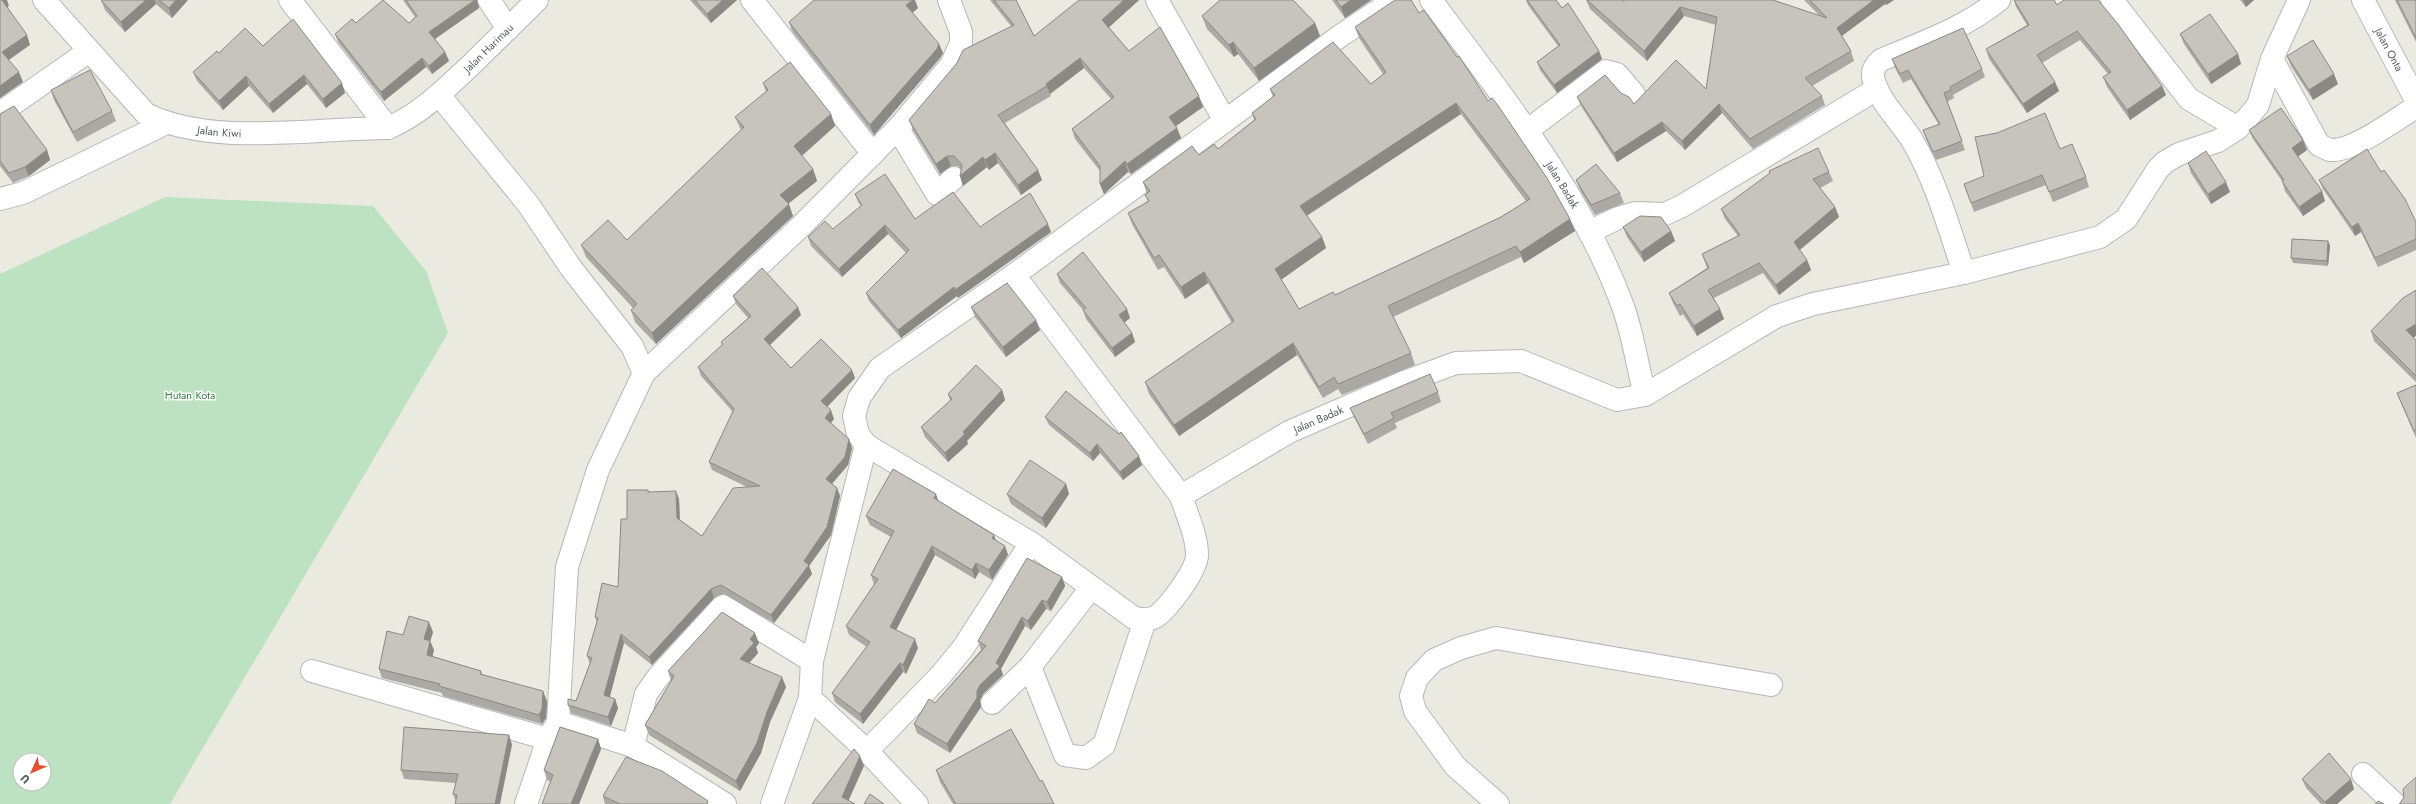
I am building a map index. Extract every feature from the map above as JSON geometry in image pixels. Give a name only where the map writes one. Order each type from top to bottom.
[{"type":"street","name":"Jalan Kiwi","points":[[44,0],[146,114],[164,124],[215,131],[264,134],[388,128],[414,116],[439,95]]},
{"type":"street","points":[[290,0],[388,128]]},
{"type":"street","points":[[489,0],[508,29]]},
{"type":"street","name":"Jalan Harimau","points":[[439,95],[537,0]]},
{"type":"street","points":[[752,0],[872,154]]},
{"type":"street","points":[[526,804],[553,730],[567,567],[598,470],[644,373],[800,227],[898,129],[952,65],[961,43],[962,32],[949,0]]},
{"type":"street","points":[[1157,0],[1225,121]]},
{"type":"street","points":[[1014,275],[1181,496],[1196,542],[1196,566],[1190,576],[1157,616],[1139,619],[1090,588],[1031,543],[866,445],[858,434],[854,416],[859,398],[880,368],[1014,275],[1340,36],[1394,0]]},
{"type":"street","name":"Jalan Badak","points":[[1181,496],[1289,432],[1404,382],[1456,363],[1521,361],[1617,400],[1645,395],[1623,306],[1604,260],[1589,232],[1528,130],[1431,0]]},
{"type":"street","points":[[1964,273],[1936,188],[1912,140],[1877,89],[1872,74],[1876,64],[1961,25],[1999,0]]},
{"type":"street","points":[[2112,0],[2189,99],[2238,128]]},
{"type":"street","points":[[1645,395],[1777,316],[1813,304],[1964,273],[2046,252],[2108,232],[2126,219],[2158,169],[2165,162],[2179,154],[2218,141],[2238,128],[2258,105],[2272,60],[2300,0]]},
{"type":"street","name":"Jalan Onta","points":[[2362,0],[2416,100]]},
{"type":"street","points":[[0,113],[89,51]]},
{"type":"street","points":[[2272,60],[2319,145],[2329,150],[2347,147],[2360,141],[2416,107]]},
{"type":"street","points":[[1528,130],[1606,71],[1616,74],[1634,94]]},
{"type":"street","points":[[1589,232],[1630,215],[1666,214],[1682,206],[1877,89]]},
{"type":"street","points":[[439,95],[528,204],[571,268],[632,346],[644,373]]},
{"type":"street","points":[[0,200],[23,193],[164,124]]},
{"type":"street","points":[[898,129],[937,194],[954,178]]},
{"type":"street","points":[[772,804],[810,698],[812,661],[866,445]]},
{"type":"street","points":[[867,751],[940,676],[963,648],[1031,543]]},
{"type":"street","points":[[992,703],[1030,667],[1090,588]]},
{"type":"street","points":[[633,746],[646,694],[658,677],[723,606],[812,661]]},
{"type":"street","points":[[1030,667],[1065,755],[1086,758],[1104,745],[1139,619]]},
{"type":"street","points":[[1498,804],[1455,766],[1415,712],[1411,696],[1417,678],[1434,660],[1461,648],[1496,638],[1771,686]]},
{"type":"street","points":[[312,671],[553,730],[633,746],[725,804]]},
{"type":"street","points":[[810,698],[867,751],[917,804]]},
{"type":"street","points":[[2363,774],[2396,804]]},
{"type":"green space","name":"Hutan Kota","points":[[165,197],[373,206],[426,271],[448,333],[170,804],[0,804],[0,274]]},
{"type":"building","points":[[0,0],[2,0],[27,35],[2,52],[19,72],[0,86]]},
{"type":"building","points":[[101,0],[146,0],[121,22]]},
{"type":"building","points":[[159,0],[176,0],[169,8]]},
{"type":"building","points":[[383,0],[409,23],[417,16],[406,0],[475,0],[429,32],[445,52],[429,66],[422,58],[381,92],[335,34],[352,19],[356,23]]},
{"type":"building","points":[[695,0],[723,0],[707,14]]},
{"type":"building","points":[[814,0],[913,0],[906,5],[939,44],[937,49],[870,125],[789,22]]},
{"type":"building","points":[[994,0],[1016,0],[1034,36],[1079,0],[1124,0],[1102,20],[1129,51],[1160,27],[1199,96],[1169,117],[1177,128],[1127,164],[1125,161],[1100,184],[1100,166],[1072,129],[1114,97],[1080,58],[1046,84],[1047,86],[998,115],[1038,170],[1018,185],[995,153],[985,160],[983,157],[960,176],[962,165],[954,156],[947,156],[936,164],[909,120],[957,63],[963,50],[1014,25]]},
{"type":"building","points":[[1220,0],[1293,0],[1315,23],[1254,68],[1233,42],[1229,45],[1202,16]]},
{"type":"building","points":[[1336,0],[1351,0],[1341,7]]},
{"type":"building","points":[[1395,0],[1411,0],[1419,13],[1424,10],[1457,57],[1459,56],[1488,101],[1492,98],[1497,104],[1547,178],[1570,219],[1520,252],[1516,246],[1388,306],[1411,353],[1338,384],[1334,377],[1319,387],[1293,343],[1174,425],[1145,382],[1234,321],[1204,272],[1181,287],[1159,255],[1154,258],[1128,213],[1149,201],[1145,195],[1150,191],[1143,182],[1192,146],[1199,155],[1214,144],[1218,149],[1256,119],[1252,113],[1275,95],[1270,89],[1333,42],[1371,84],[1386,72],[1355,27]],"holes":[[[1456,103],[1530,199],[1501,217],[1335,295],[1333,292],[1299,309],[1275,269],[1322,237],[1300,206]]]},
{"type":"building","points":[[1527,0],[1556,0],[1562,8],[1568,3],[1599,51],[1554,85],[1537,62],[1560,45]]},
{"type":"building","points":[[1587,0],[1773,0],[1827,18],[1810,0],[1874,0],[1837,28],[1851,51],[1805,78],[1822,96],[1750,139],[1719,104],[1682,141],[1662,122],[1614,153],[1577,97],[1605,75],[1621,93],[1629,97],[1634,104],[1676,60],[1706,89],[1717,17],[1680,7],[1644,51]]},
{"type":"building","points":[[2014,0],[2054,0],[2057,5],[2064,0],[2098,0],[2118,24],[2162,86],[2127,110],[2103,77],[2111,72],[2077,31],[2037,55],[2055,82],[2023,104],[1986,49],[2029,25]]},
{"type":"building","points":[[2397,0],[2416,0],[2416,38]]},
{"type":"building","points":[[2210,14],[2238,54],[2208,74],[2180,34]]},
{"type":"building","points":[[293,19],[342,83],[323,99],[304,75],[269,104],[246,76],[219,101],[193,72],[217,51],[219,53],[245,28],[263,46]]},
{"type":"building","points":[[1963,28],[1982,69],[1950,87],[1951,90],[1944,93],[1962,141],[1933,152],[1923,130],[1940,124],[1908,70],[1900,74],[1892,59]]},
{"type":"building","points":[[2313,40],[2334,74],[2309,90],[2287,56]]},
{"type":"building","points":[[790,62],[831,114],[794,146],[813,169],[780,195],[789,204],[652,333],[631,310],[637,304],[581,245],[608,220],[627,240],[744,127],[735,117],[768,90],[763,83]]},
{"type":"building","points":[[90,70],[112,111],[73,132],[51,90]]},
{"type":"building","points":[[14,106],[47,150],[25,167],[9,173],[0,161],[0,114]]},
{"type":"building","points":[[2281,108],[2303,140],[2292,148],[2322,191],[2299,207],[2282,181],[2284,180],[2249,130]]},
{"type":"building","points":[[2045,113],[2060,149],[2072,144],[2086,177],[2049,192],[2042,175],[1971,203],[1964,184],[1984,176],[1975,137],[1997,133]]},
{"type":"building","points":[[1818,148],[1829,172],[1813,179],[1835,207],[1794,242],[1807,260],[1776,285],[1759,263],[1708,290],[1720,309],[1694,326],[1680,304],[1677,306],[1669,293],[1709,268],[1702,254],[1740,235],[1721,209],[1770,173],[1769,171]]},
{"type":"building","points":[[2367,149],[2381,172],[2384,170],[2405,199],[2416,222],[2416,239],[2375,258],[2358,223],[2352,227],[2319,180]]},
{"type":"building","points":[[2206,151],[2226,182],[2208,194],[2188,163]]},
{"type":"building","points":[[1596,164],[1620,193],[1591,205],[1576,180]]},
{"type":"building","points":[[885,174],[915,219],[953,192],[980,227],[1030,193],[1048,224],[955,290],[954,287],[898,330],[866,293],[909,250],[885,225],[839,269],[808,237],[825,221],[833,229],[862,205],[855,194]]},
{"type":"building","points":[[1640,216],[1661,217],[1671,231],[1641,252],[1623,227]]},
{"type":"building","points":[[2292,239],[2328,241],[2327,261],[2291,258]]},
{"type":"building","points":[[1083,252],[1127,309],[1119,315],[1132,333],[1112,348],[1083,310],[1086,308],[1057,274]]},
{"type":"building","points":[[762,268],[798,307],[764,339],[791,368],[821,339],[852,370],[821,401],[831,410],[825,418],[849,439],[845,457],[826,479],[837,488],[827,527],[804,561],[809,565],[771,615],[721,585],[711,589],[649,657],[621,634],[604,695],[615,699],[608,717],[568,705],[568,699],[576,701],[592,658],[587,656],[598,618],[595,617],[602,583],[618,587],[621,519],[627,519],[627,490],[648,490],[648,492],[676,491],[677,518],[702,536],[733,488],[760,486],[709,462],[734,409],[698,367],[723,344],[721,342],[751,316],[733,296]]},
{"type":"building","points":[[1007,283],[1036,320],[1003,347],[971,307]]},
{"type":"building","points":[[2416,290],[2416,324],[2406,330],[2416,340],[2416,376],[2371,331],[2403,298]]},
{"type":"building","points":[[976,365],[1002,390],[963,432],[965,434],[945,453],[921,427],[952,399],[948,394]]},
{"type":"building","points":[[1430,374],[1438,392],[1391,413],[1394,418],[1364,434],[1350,408]]},
{"type":"building","points":[[2416,385],[2416,430],[2414,431],[2397,393]]},
{"type":"building","points":[[1066,391],[1119,434],[1121,432],[1139,456],[1120,472],[1097,444],[1090,453],[1045,417]]},
{"type":"building","points":[[1030,460],[1066,484],[1042,518],[1007,494]]},
{"type":"building","points":[[893,469],[936,494],[934,498],[994,535],[992,538],[1005,546],[989,570],[976,563],[972,570],[932,546],[890,627],[915,639],[903,665],[900,663],[860,714],[832,693],[870,642],[846,626],[878,579],[871,575],[894,531],[866,516]]},
{"type":"building","points":[[1027,558],[1062,577],[1047,602],[1042,600],[1028,621],[1022,617],[996,663],[1000,666],[980,685],[977,691],[977,698],[947,744],[914,724],[929,699],[935,703],[986,646],[978,641]]},
{"type":"building","points":[[722,612],[755,633],[750,639],[754,643],[740,659],[782,677],[767,712],[757,743],[736,781],[645,725],[674,676],[668,671]]},
{"type":"building","points":[[409,616],[429,622],[424,639],[430,641],[427,655],[481,671],[480,674],[543,691],[542,709],[539,715],[439,686],[440,684],[379,669],[387,631],[403,635]]},
{"type":"building","points":[[404,727],[509,735],[495,804],[455,804],[457,795],[453,794],[458,774],[401,770]]},
{"type":"building","points":[[560,727],[598,739],[571,804],[542,804],[553,775],[544,770]]},
{"type":"building","points":[[1011,729],[1040,781],[1042,780],[1054,804],[956,804],[936,770]]},
{"type":"building","points":[[854,749],[860,756],[842,797],[855,804],[812,804]]},
{"type":"building","points":[[2329,753],[2351,779],[2325,802],[2302,779]]},
{"type":"building","points":[[626,757],[662,771],[708,801],[707,804],[620,804],[603,796]]},
{"type":"building","points":[[2416,777],[2416,804],[2399,804],[2404,797],[2403,789]]},
{"type":"building","points":[[870,794],[884,804],[864,804]]},
{"type":"building","points":[[2378,801],[2384,804],[2375,804]]}]
